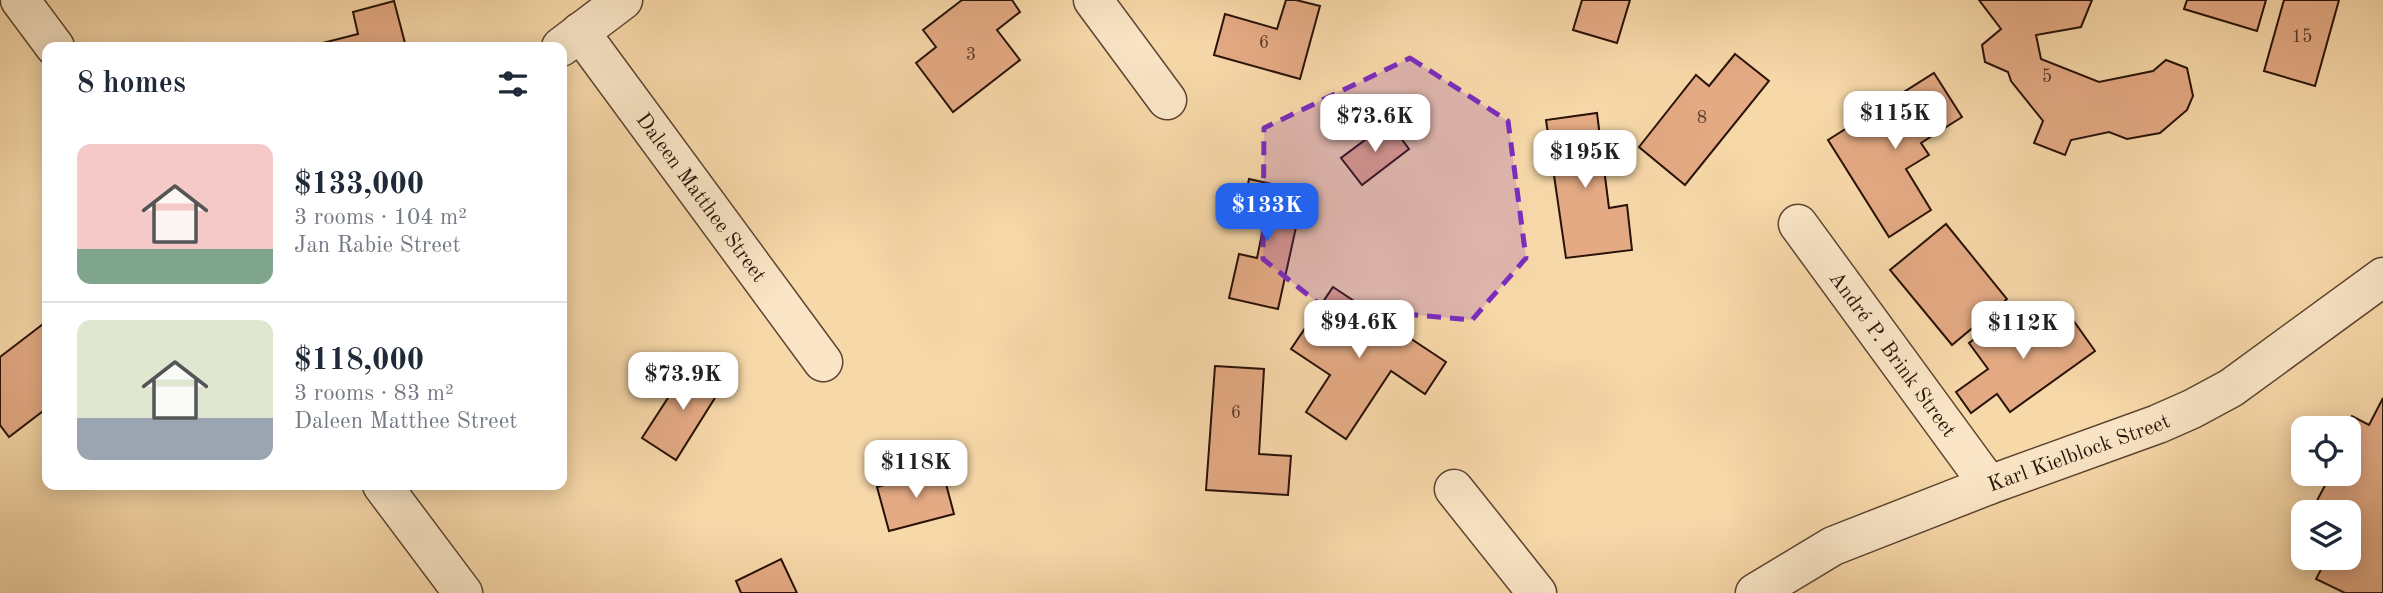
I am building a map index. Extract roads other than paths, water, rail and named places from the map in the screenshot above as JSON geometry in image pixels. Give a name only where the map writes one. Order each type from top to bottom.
[{"type":"street","points":[[20,0],[51,42]]},
{"type":"street","points":[[570,40],[623,0]]},
{"type":"street","points":[[1093,0],[1167,100]]},
{"type":"street","name":"Daleen Matthee Street","points":[[570,40],[823,362]]},
{"type":"street","name":"André P. Brink Street","points":[[1798,224],[1989,485]]},
{"type":"street","name":"Karl Kielblock Street","points":[[1755,593],[1833,546],[2192,409],[2231,388],[2383,277]]},
{"type":"street","points":[[1454,489],[1537,593]]},
{"type":"street","points":[[386,490],[463,593]]}]
